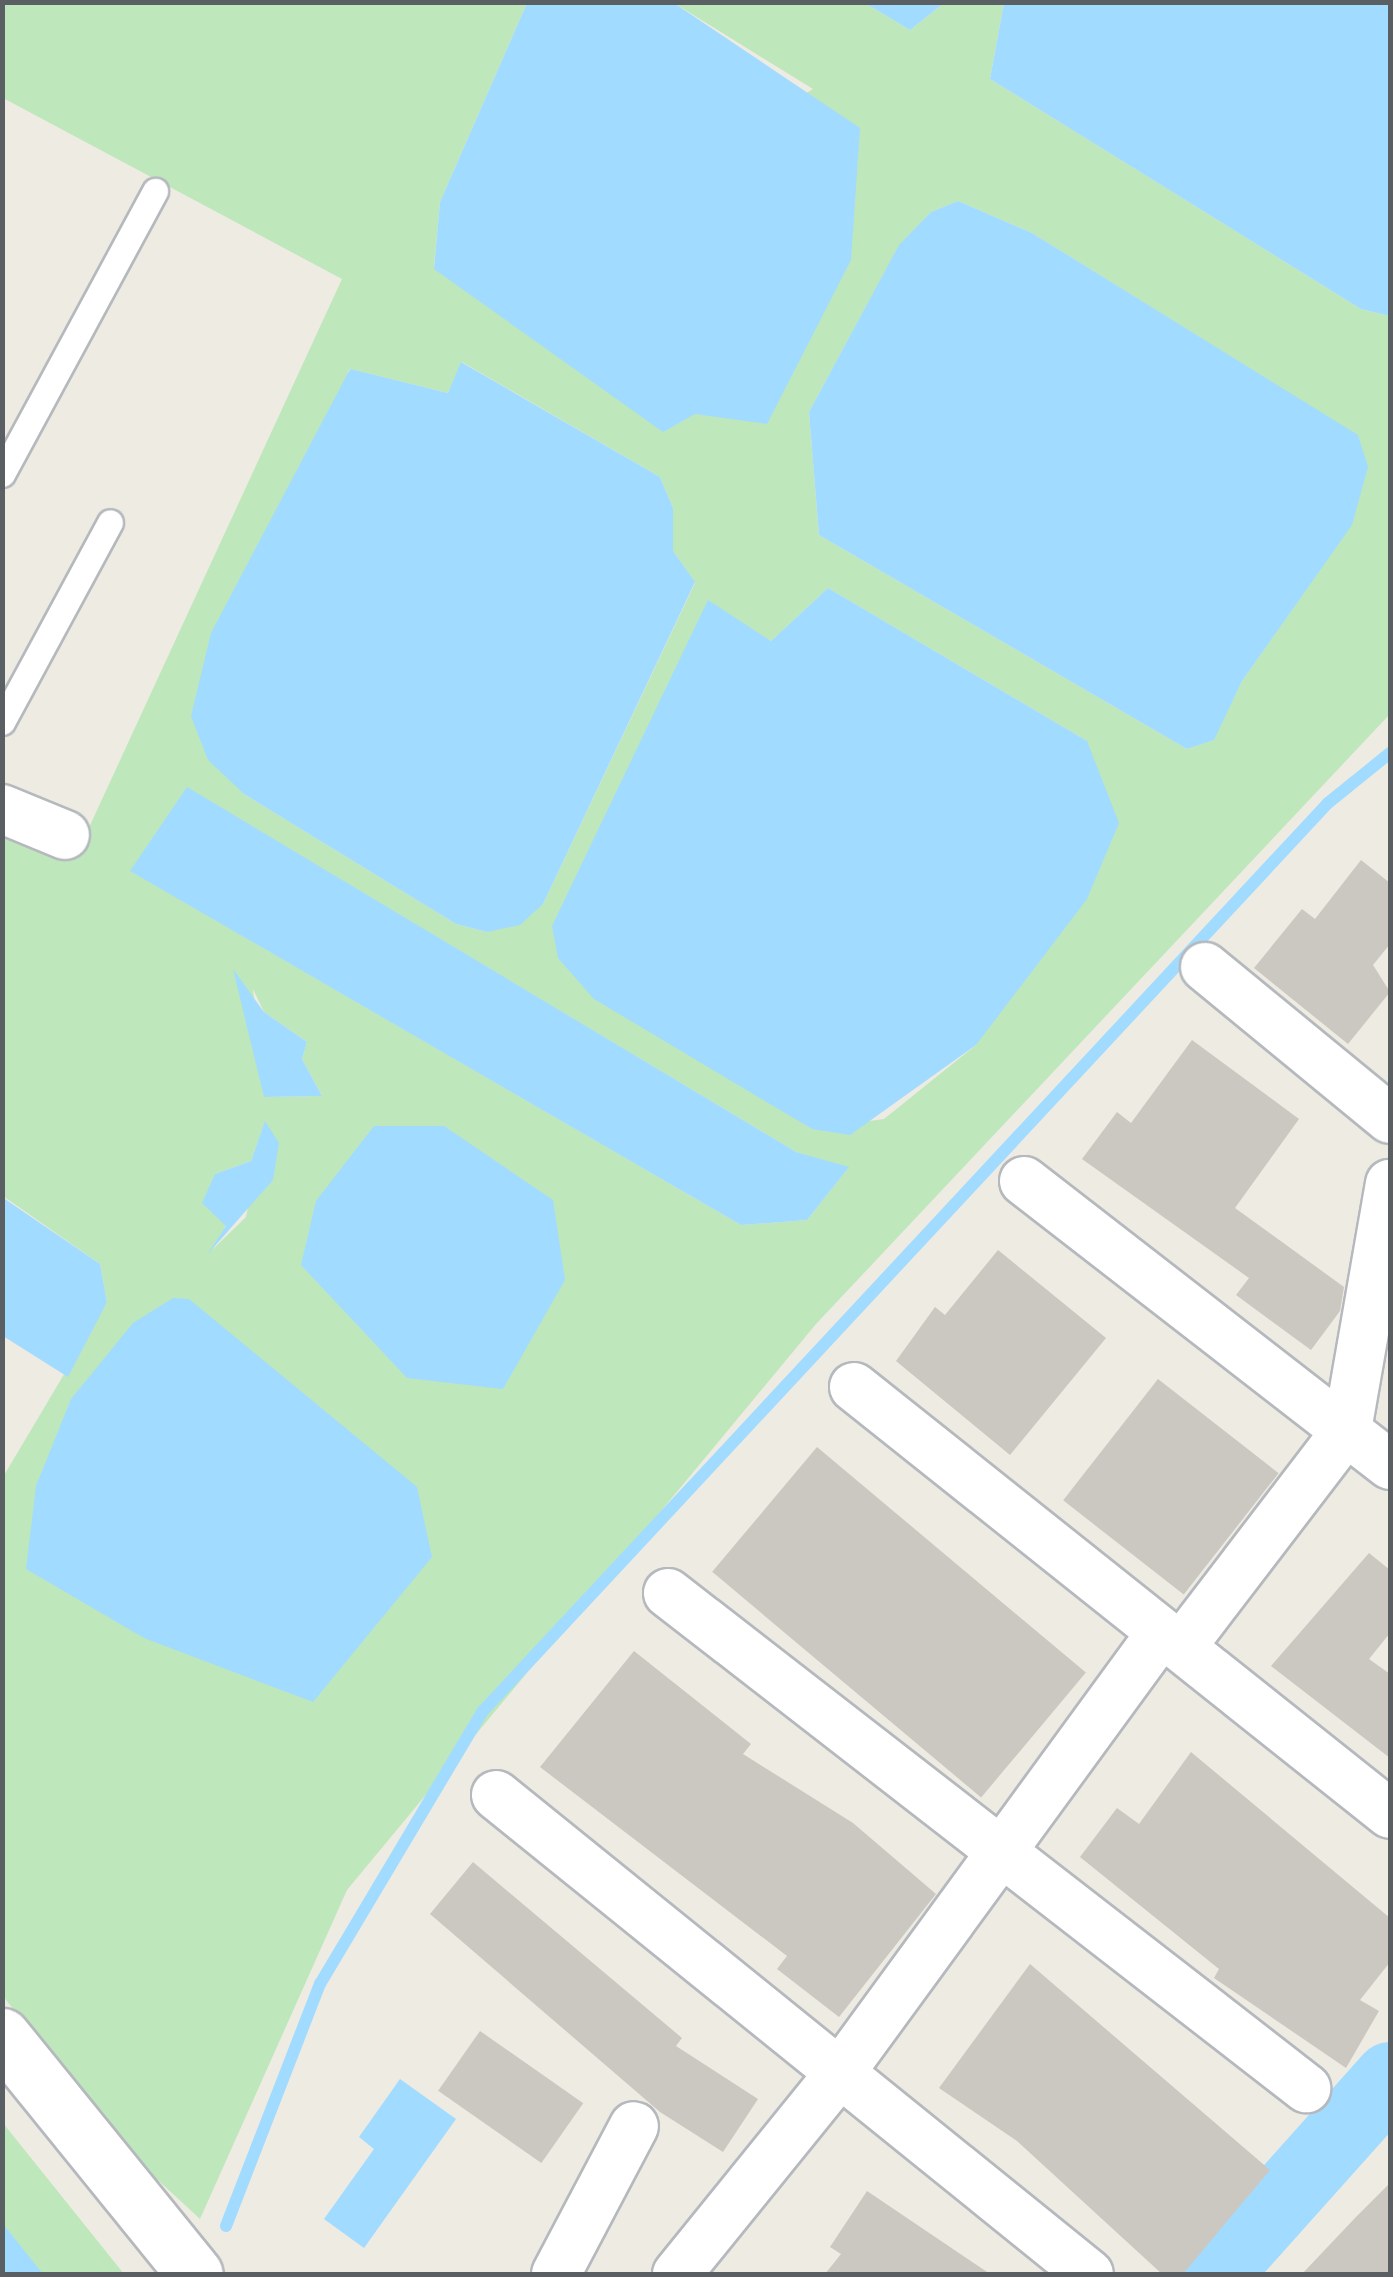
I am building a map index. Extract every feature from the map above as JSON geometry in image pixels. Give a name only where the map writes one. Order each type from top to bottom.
[{"type":"main road","points":[[2,2036],[195,2274]]},
{"type":"street","points":[[2,809],[66,836]]},
{"type":"street","points":[[1205,967],[1390,1119]]},
{"type":"street","points":[[1024,1180],[1390,1464]]},
{"type":"street","points":[[677,2274],[842,2070],[998,1846],[1348,1430],[1390,1184]]},
{"type":"street","points":[[854,1386],[1390,1814]]},
{"type":"street","points":[[668,1593],[1306,2088]]},
{"type":"street","points":[[496,1795],[842,2070],[1089,2274]]},
{"type":"street","points":[[556,2274],[634,2126]]},
{"type":"lane","points":[[2,474],[155,191]]},
{"type":"lane","points":[[2,722],[110,522]]},
{"type":"green space","points":[[3,3],[527,3],[440,202],[434,268],[478,298],[813,89],[674,3],[865,3],[910,30],[944,3],[1004,3],[990,79],[1361,309],[1390,316],[1390,714],[816,1324],[347,1890],[200,2219],[119,2144],[3,1996],[3,1477],[107,1302],[100,1264],[3,1196],[2,811],[80,847],[342,279],[3,98]],"holes":[[[958,201],[1032,233],[1358,436],[1351,525],[1242,681],[1213,740],[1187,749],[819,535],[809,412],[899,246],[931,212]],[[462,362],[660,477],[673,508],[673,551],[695,583],[543,904],[487,932],[456,924],[244,794],[349,369],[448,393]],[[828,588],[1087,741],[976,1045],[884,1119],[812,1129],[718,1067],[707,601],[771,641]],[[187,788],[796,1152],[848,1168],[807,1220],[741,1225],[131,871]],[[253,989],[264,1012],[307,1042],[302,1059],[322,1096],[264,1097]],[[265,1122],[246,1217],[212,1250],[226,1226],[215,1174],[251,1161]]]},
{"type":"green space","points":[[3,2123],[124,2274],[3,2274]]},
{"type":"water","points":[[527,3],[674,3],[860,128],[851,260],[767,424],[695,414],[663,432],[434,269],[440,202]]},
{"type":"water","points":[[865,3],[944,3],[910,30]]},
{"type":"water","points":[[1004,3],[1390,3],[1390,316],[1361,309],[990,79]]},
{"type":"water","points":[[958,201],[1032,233],[1358,435],[1368,467],[1352,525],[1242,681],[1214,740],[1187,749],[819,535],[809,412],[899,245],[931,212]]},
{"type":"water","points":[[461,362],[660,477],[673,508],[673,551],[695,582],[543,904],[520,925],[487,932],[456,924],[244,794],[208,760],[191,716],[211,633],[350,369],[448,393]]},
{"type":"water","points":[[828,588],[1087,741],[1119,823],[1087,899],[976,1045],[850,1135],[812,1129],[594,999],[558,958],[552,926],[708,600],[771,641]]},
{"type":"water","points":[[187,787],[796,1152],[849,1167],[807,1220],[741,1225],[130,871]]},
{"type":"water","points":[[233,969],[264,1012],[307,1042],[302,1059],[322,1096],[264,1097]]},
{"type":"water","points":[[265,1121],[279,1143],[273,1180],[207,1255],[226,1226],[202,1203],[215,1174],[251,1161]]},
{"type":"water","points":[[374,1126],[444,1126],[553,1200],[565,1280],[503,1389],[407,1378],[301,1265],[316,1201]]},
{"type":"water","points":[[2,1197],[100,1264],[107,1302],[68,1377],[3,1336]]},
{"type":"water","points":[[173,1298],[189,1299],[417,1487],[432,1557],[313,1702],[144,1638],[26,1569],[36,1486],[71,1399],[133,1323]]},
{"type":"water","points":[[400,2079],[456,2119],[364,2248],[324,2219],[374,2149],[359,2137]]},
{"type":"water","points":[[3,2224],[43,2274],[3,2274]]},
{"type":"building","points":[[1361,860],[1390,883],[1390,944],[1373,965],[1390,992],[1348,1044],[1254,968],[1302,909],[1315,919]]},
{"type":"building","points":[[1192,1040],[1299,1119],[1235,1208],[1344,1287],[1340,1311],[1311,1350],[1236,1295],[1249,1278],[1082,1159],[1117,1112],[1131,1123]]},
{"type":"building","points":[[998,1250],[1106,1338],[1010,1455],[896,1361],[935,1307],[945,1315]]},
{"type":"building","points":[[1158,1379],[1279,1473],[1184,1595],[1063,1500]]},
{"type":"building","points":[[817,1447],[1086,1673],[981,1797],[712,1572]]},
{"type":"building","points":[[1369,1553],[1390,1570],[1390,1633],[1369,1659],[1390,1674],[1390,1758],[1271,1666]]},
{"type":"building","points":[[634,1651],[751,1744],[743,1754],[853,1823],[936,1894],[839,2017],[777,1969],[787,1956],[540,1767]]},
{"type":"building","points":[[1191,1752],[1390,1918],[1390,1962],[1360,2000],[1379,2011],[1346,2068],[1214,1978],[1219,1969],[1080,1857],[1117,1808],[1139,1824]]},
{"type":"building","points":[[473,1862],[682,2038],[676,2046],[758,2099],[723,2152],[660,2112],[430,1914]]},
{"type":"building","points":[[1030,1964],[1270,2170],[1183,2274],[1162,2274],[1017,2141],[939,2088]]},
{"type":"building","points":[[480,2031],[583,2103],[541,2163],[438,2091]]},
{"type":"building","points":[[1390,2183],[1390,2274],[1302,2274],[1355,2218]]},
{"type":"building","points":[[867,2191],[990,2274],[825,2274],[841,2254],[830,2247]]},
{"type":"waterway","points":[[226,2226],[320,1984],[483,1711],[1328,803],[1390,753]]},
{"type":"waterway","points":[[1215,2274],[1390,2078]]}]
